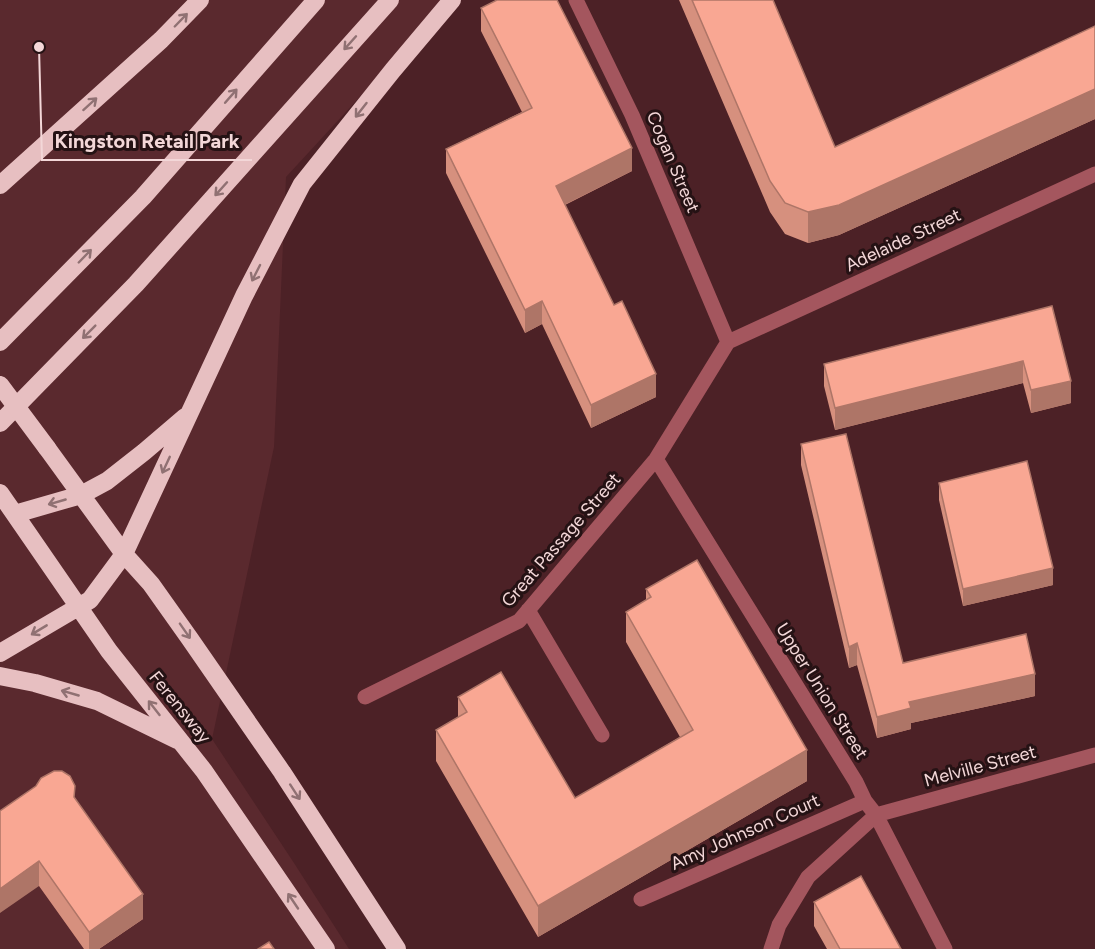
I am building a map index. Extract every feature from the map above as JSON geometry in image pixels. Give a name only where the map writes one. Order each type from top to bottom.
[{"type":"highway","points":[[4,178],[161,40],[200,0]]},
{"type":"highway","points":[[0,342],[143,197],[316,0]]},
{"type":"highway","points":[[0,423],[136,284],[390,0]]},
{"type":"highway","points":[[0,653],[90,600],[124,554],[244,296],[302,184],[452,0]]},
{"type":"highway","points":[[0,385],[124,554],[151,584],[282,772],[397,949]]},
{"type":"highway","points":[[15,514],[81,495],[107,481],[191,412]]},
{"type":"highway","name":"Ferensway","points":[[0,493],[109,651],[204,771],[326,949]]},
{"type":"highway","points":[[0,676],[35,683],[97,701],[181,742]]},
{"type":"street","name":"Cogan Street","points":[[576,0],[632,116],[728,342]]},
{"type":"street","name":"Adelaide Street","points":[[728,342],[1095,174]]},
{"type":"street","name":"Great Passage Street","points":[[365,697],[519,621],[656,459],[728,342]]},
{"type":"street","name":"Upper Union Street","points":[[656,459],[856,782],[865,801],[876,815],[945,949]]},
{"type":"street","points":[[528,610],[602,735]]},
{"type":"street","name":"Melville Street","points":[[876,815],[1095,755]]},
{"type":"street","name":"Amy Johnson Court","points":[[641,899],[865,801]]},
{"type":"street","points":[[771,949],[779,925],[808,877],[876,815]]},
{"type":"shaded area","points":[[0,0],[449,0],[286,177],[274,447],[212,739],[349,949],[0,949]]},
{"type":"building","points":[[497,0],[557,0],[632,148],[556,186],[614,305],[622,301],[656,374],[591,405],[542,301],[525,310],[446,149],[532,108],[481,8]]},
{"type":"building","points":[[692,0],[773,0],[835,147],[1095,26],[1095,89],[839,205],[808,212],[785,203],[770,181]]},
{"type":"building","points":[[1052,306],[1071,381],[1031,390],[1023,361],[835,408],[824,364]]},
{"type":"building","points":[[846,434],[903,663],[1026,634],[1035,674],[909,702],[911,708],[877,717],[857,643],[849,647],[801,444]]},
{"type":"building","points":[[1027,461],[1053,568],[963,589],[939,483]]},
{"type":"building","points":[[697,560],[807,750],[538,906],[436,730],[467,712],[458,697],[501,672],[575,798],[693,730],[626,612],[651,597],[646,589]]},
{"type":"building","points":[[54,771],[62,771],[70,776],[75,786],[74,797],[143,894],[89,932],[39,861],[0,889],[0,811],[36,786],[41,778]]},
{"type":"building","points":[[861,876],[901,949],[840,949],[814,902]]},
{"type":"building","points":[[269,942],[274,949],[258,949]]},
{"type":"place","name":"Kingston Retail Park","points":[[39,47]]}]
